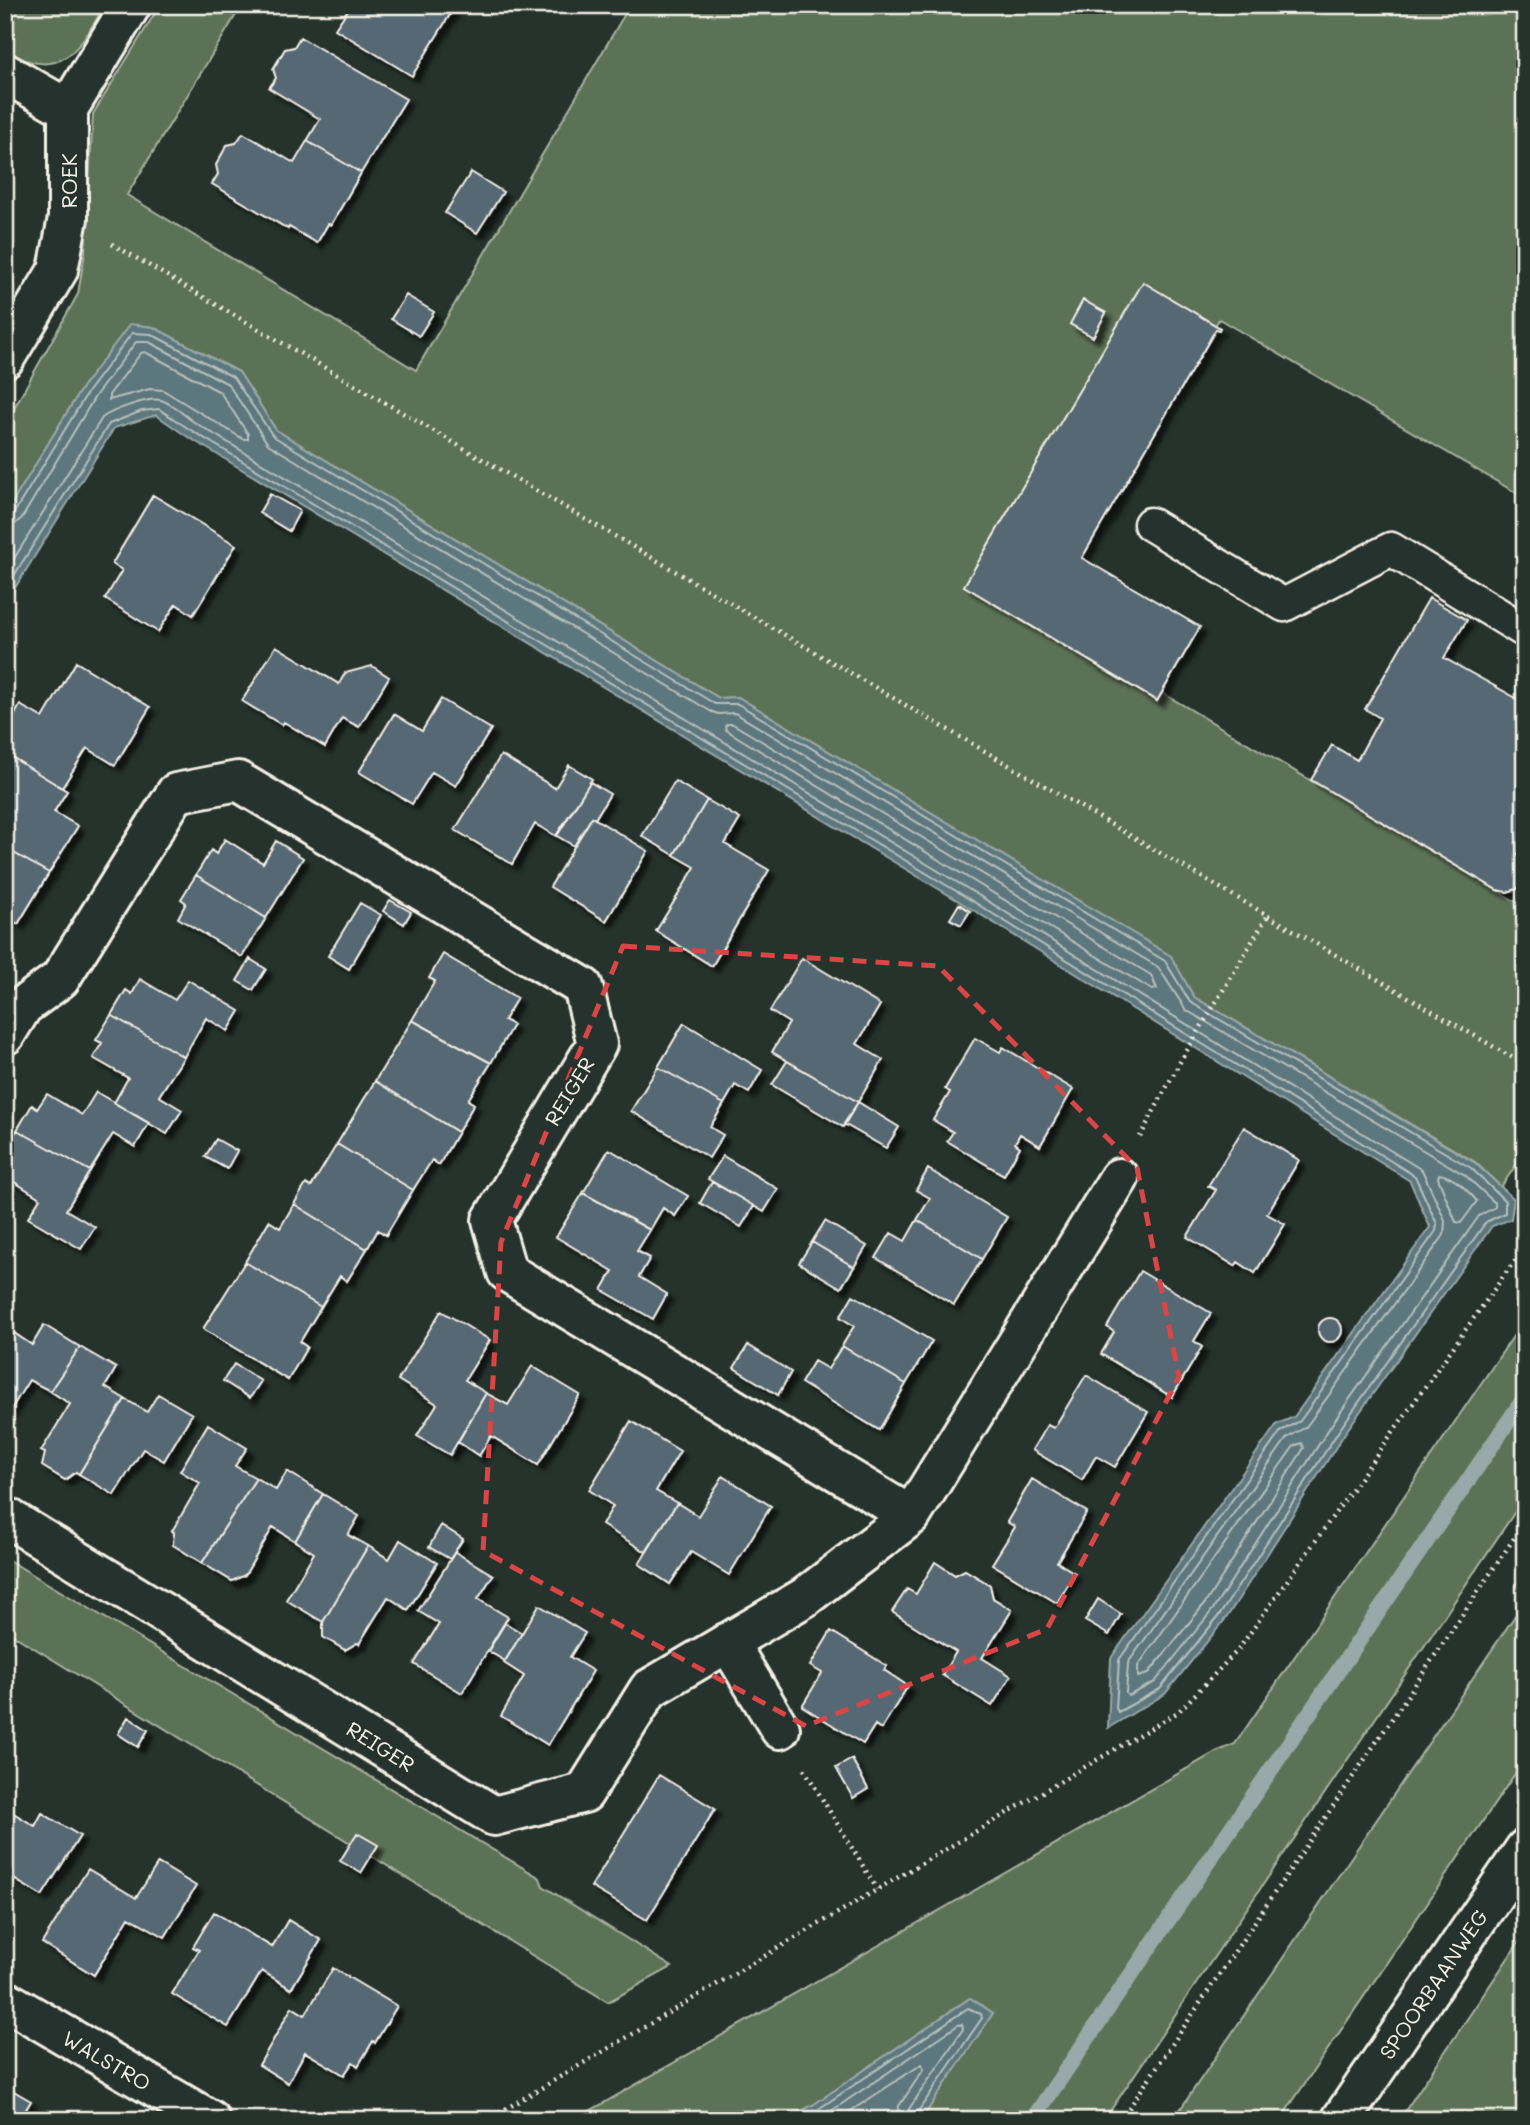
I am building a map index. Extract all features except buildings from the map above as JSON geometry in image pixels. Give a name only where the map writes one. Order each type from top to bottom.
[{"type":"street","points":[[5,73],[68,109],[131,5]]},
{"type":"street","name":"ROEK","points":[[5,358],[58,270],[68,218],[68,109]]},
{"type":"street","name":"REIGER","points":[[11,1012],[60,979],[176,793],[238,781],[583,987],[597,1044],[492,1220],[507,1272],[911,1516]]},
{"type":"street","name":"REIGER","points":[[5,1516],[494,1816],[584,1793],[649,1689],[805,1597],[911,1516],[1119,1178]]},
{"type":"street","points":[[728,1642],[780,1729]]},
{"type":"street","name":"SPOORBAANWEG","points":[[1341,2120],[1525,1849]]},
{"type":"street","name":"WALSTRO","points":[[5,2000],[210,2120]]},
{"type":"lane","points":[[1150,524],[1284,605],[1391,549],[1525,631]]},
{"type":"path","points":[[68,218],[1525,1065]]},
{"type":"path","points":[[1119,1178],[1180,1062],[1268,915]]},
{"type":"path","points":[[487,2120],[1178,1712],[1238,1650],[1525,1246]]},
{"type":"path","points":[[1121,2120],[1525,1522]]},
{"type":"path","points":[[826,1804],[877,1889]]},
{"type":"highlighted area","points":[[623,946],[938,966],[1137,1168],[1179,1377],[1047,1629],[806,1726],[483,1551],[501,1242]]},
{"type":"green space","points":[[5,5],[105,5],[77,48],[66,57],[41,64],[24,60],[5,50]]},
{"type":"green space","points":[[160,5],[242,5],[127,195],[416,370],[630,5],[1525,5],[1525,498],[1219,319],[1039,620],[1525,907],[1525,1152],[1501,1187],[1475,1162],[1194,997],[1170,956],[738,697],[719,698],[276,430],[239,372],[153,327],[130,325],[83,386],[5,515],[5,424],[78,294],[85,252],[93,114]]},
{"type":"green space","points":[[1525,1319],[1525,1497],[1104,2120],[921,2120],[993,2013],[970,1998],[813,2105],[785,2120],[574,2120],[1216,1752],[1235,1744]]},
{"type":"green space","points":[[5,1558],[540,1878],[543,1886],[672,1967],[608,2002],[5,1630]]},
{"type":"green space","points":[[1525,1601],[1525,1759],[1280,2120],[1173,2120]]},
{"type":"green space","points":[[1525,1933],[1525,2120],[1399,2120]]},
{"type":"water","points":[[130,324],[153,327],[239,372],[276,430],[719,698],[738,697],[1171,956],[1194,997],[1475,1163],[1514,1199],[1511,1219],[1492,1226],[1345,1433],[1227,1617],[1165,1694],[1108,1728],[1111,1658],[1277,1424],[1294,1417],[1430,1227],[1410,1181],[957,900],[156,415],[114,428],[5,604],[5,515],[83,386]]},
{"type":"water","points":[[970,1998],[993,2013],[921,2120],[785,2120],[813,2105]]},
{"type":"waterway","points":[[1032,2120],[1525,1397]]}]
